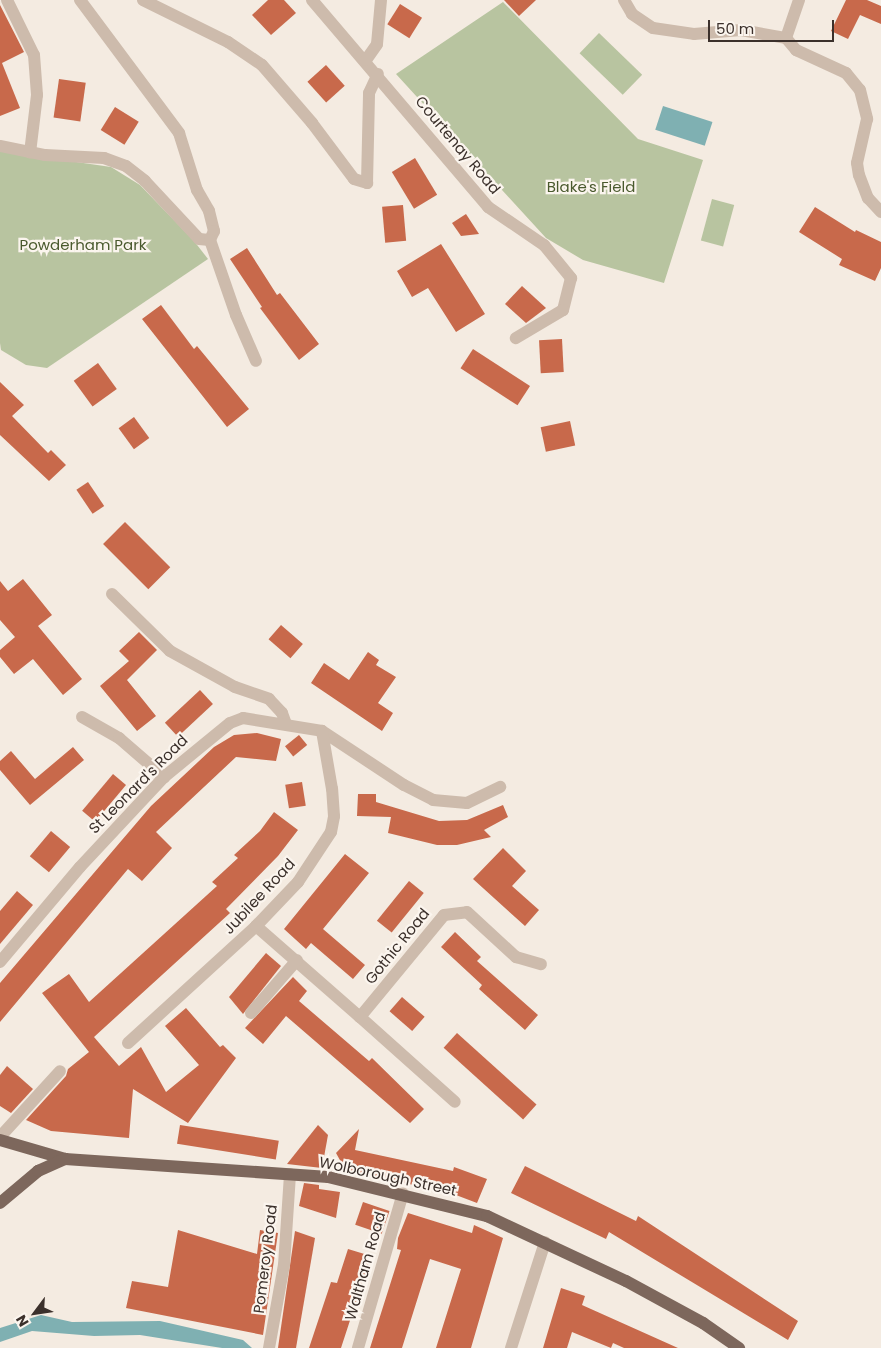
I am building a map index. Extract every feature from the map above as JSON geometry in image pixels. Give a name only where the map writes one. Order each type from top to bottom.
[{"type":"main road","name":"Wolborough Street","points":[[0,1138],[65,1159],[328,1177],[487,1216],[546,1242],[635,1286],[703,1323],[739,1348]]},
{"type":"main road","points":[[0,1203],[38,1171],[65,1159]]},
{"type":"main road","points":[[0,1198],[0,1203]]},
{"type":"street","points":[[7,0],[34,54],[37,95],[30,153]]},
{"type":"street","points":[[80,0],[179,132],[196,190],[210,218],[214,231],[210,240],[236,315],[256,361]]},
{"type":"street","points":[[144,0],[228,42],[262,65],[312,123],[354,179],[366,183],[369,94],[378,74]]},
{"type":"street","name":"Courtenay Road","points":[[312,0],[378,74],[488,207],[544,245],[571,278],[563,310],[516,338]]},
{"type":"street","points":[[366,60],[377,44],[381,0]]},
{"type":"street","points":[[624,0],[632,14],[653,28],[694,34],[741,30],[786,38]]},
{"type":"street","points":[[799,0],[786,38],[791,47],[846,73],[860,90],[866,119],[857,163],[858,175],[868,198],[881,212]]},
{"type":"street","points":[[0,146],[30,153],[104,158],[126,166],[145,181],[199,239],[210,240]]},
{"type":"street","points":[[112,594],[170,651],[235,687],[269,699],[282,713],[286,724]]},
{"type":"street","points":[[82,717],[119,738],[164,777]]},
{"type":"street","name":"St Leonard's Road","points":[[0,962],[80,867],[164,777],[230,723],[243,718],[322,731],[404,785],[432,800],[467,804],[500,787]]},
{"type":"street","name":"Jubilee Road","points":[[128,1043],[256,926],[298,882],[331,832],[334,816],[332,790],[322,731]]},
{"type":"street","name":"Gothic Road","points":[[360,1017],[444,915],[467,912],[516,957],[541,964]]},
{"type":"street","points":[[256,926],[297,960],[455,1102]]},
{"type":"street","points":[[251,1012],[297,960]]},
{"type":"street","points":[[0,1138],[60,1071]]},
{"type":"street","name":"Pomeroy Road","points":[[269,1348],[284,1265],[290,1174]]},
{"type":"street","name":"Waltham Road","points":[[358,1348],[403,1194]]},
{"type":"street","points":[[511,1348],[546,1242]]},
{"type":"green space","name":"Blake's Field","points":[[503,2],[638,139],[703,160],[664,283],[583,260],[546,238],[396,74]]},
{"type":"green space","points":[[599,33],[642,75],[623,95],[580,53]]},
{"type":"green space","name":"Powderham Park","points":[[0,151],[111,167],[140,185],[194,241],[208,259],[47,368],[26,365],[1,350],[0,343]]},
{"type":"green space","points":[[712,199],[734,205],[723,246],[701,241]]},
{"type":"water","points":[[663,106],[712,122],[705,146],[655,130]]},
{"type":"water","points":[[41,1315],[72,1322],[160,1321],[243,1340],[252,1348],[222,1348],[140,1335],[94,1336],[32,1331],[0,1342],[0,1328]]},
{"type":"building","points":[[268,0],[284,0],[296,13],[271,35],[252,15]]},
{"type":"building","points":[[504,0],[536,0],[519,16]]},
{"type":"building","points":[[846,0],[867,0],[881,6],[881,24],[860,15],[848,39],[831,31]]},
{"type":"building","points":[[400,4],[422,18],[409,38],[387,24]]},
{"type":"building","points":[[0,5],[24,52],[2,63],[20,108],[0,116]]},
{"type":"building","points":[[326,65],[345,86],[326,103],[307,82]]},
{"type":"building","points":[[59,79],[86,83],[80,121],[54,118]]},
{"type":"building","points":[[115,107],[139,122],[124,145],[101,130]]},
{"type":"building","points":[[415,158],[437,195],[414,209],[392,172]]},
{"type":"building","points":[[403,205],[406,241],[385,243],[382,207]]},
{"type":"building","points":[[815,207],[855,232],[856,230],[881,242],[881,268],[875,281],[839,265],[842,259],[799,232]]},
{"type":"building","points":[[466,214],[479,234],[461,236],[452,223]]},
{"type":"building","points":[[441,244],[485,314],[456,332],[428,288],[412,297],[397,271]]},
{"type":"building","points":[[247,248],[277,295],[280,293],[319,344],[299,360],[260,308],[262,307],[230,259]]},
{"type":"building","points":[[522,286],[546,308],[526,323],[505,304]]},
{"type":"building","points":[[161,305],[194,349],[197,346],[249,409],[227,427],[142,319]]},
{"type":"building","points":[[562,339],[564,372],[541,373],[539,340]]},
{"type":"building","points":[[473,349],[530,386],[518,405],[460,368]]},
{"type":"building","points":[[98,363],[117,389],[93,407],[74,381]]},
{"type":"building","points":[[0,382],[24,405],[12,416],[48,453],[51,450],[66,465],[49,481],[0,435]]},
{"type":"building","points":[[134,417],[149,438],[134,449],[119,428]]},
{"type":"building","points":[[570,421],[575,445],[546,452],[541,427]]},
{"type":"building","points":[[88,482],[104,506],[93,514],[76,490]]},
{"type":"building","points":[[125,522],[170,567],[148,589],[103,544]]},
{"type":"building","points":[[23,579],[52,615],[38,626],[82,679],[63,695],[33,659],[14,674],[0,657],[0,650],[15,637],[0,620],[0,581],[8,591]]},
{"type":"building","points":[[281,625],[303,644],[290,658],[269,639]]},
{"type":"building","points":[[139,632],[157,650],[127,680],[156,716],[137,731],[100,686],[129,661],[119,651]]},
{"type":"building","points":[[368,652],[379,660],[376,665],[396,677],[378,703],[393,713],[382,731],[311,683],[324,663],[349,680]]},
{"type":"building","points":[[200,690],[213,704],[178,737],[165,723]]},
{"type":"building","points":[[257,733],[281,739],[276,761],[236,757],[156,832],[172,848],[142,881],[128,869],[0,1022],[0,983],[151,806],[214,747],[234,735]]},
{"type":"building","points":[[299,735],[307,745],[293,756],[285,746]]},
{"type":"building","points":[[73,747],[84,760],[30,805],[0,770],[0,761],[11,751],[35,779]]},
{"type":"building","points":[[113,774],[126,785],[95,822],[82,811]]},
{"type":"building","points":[[302,782],[306,806],[289,808],[285,785]]},
{"type":"building","points":[[358,794],[376,794],[376,802],[439,821],[467,820],[503,805],[508,817],[484,830],[491,837],[457,845],[437,845],[388,833],[391,817],[357,816]]},
{"type":"building","points":[[274,812],[298,830],[278,856],[226,909],[230,913],[94,1037],[119,1066],[141,1047],[166,1092],[199,1065],[165,1026],[186,1008],[220,1047],[223,1045],[236,1058],[188,1123],[133,1089],[129,1138],[51,1131],[26,1120],[66,1076],[68,1069],[89,1052],[42,993],[69,974],[89,1002],[217,886],[212,882],[238,858],[234,855],[260,831]]},
{"type":"building","points":[[51,831],[70,847],[49,872],[30,856]]},
{"type":"building","points":[[503,848],[526,871],[512,886],[539,910],[525,926],[473,879]]},
{"type":"building","points":[[345,854],[369,873],[323,929],[365,965],[353,979],[311,943],[306,949],[284,929]]},
{"type":"building","points":[[409,881],[424,893],[392,933],[377,921]]},
{"type":"building","points":[[17,891],[33,905],[0,944],[0,911]]},
{"type":"building","points":[[455,932],[481,957],[477,961],[538,1015],[525,1030],[479,989],[482,985],[441,947]]},
{"type":"building","points":[[266,953],[281,966],[243,1014],[229,997]]},
{"type":"building","points":[[293,977],[307,991],[299,1001],[369,1061],[372,1058],[424,1109],[410,1123],[286,1016],[263,1044],[245,1028]]},
{"type":"building","points":[[402,997],[425,1017],[412,1031],[390,1011]]},
{"type":"building","points":[[457,1033],[537,1105],[523,1119],[444,1048]]},
{"type":"building","points":[[7,1066],[33,1089],[11,1113],[0,1106],[0,1075]]},
{"type":"building","points":[[180,1125],[279,1141],[276,1159],[177,1144]]},
{"type":"building","points":[[318,1125],[328,1135],[322,1168],[287,1164]]},
{"type":"building","points":[[359,1129],[355,1150],[453,1171],[454,1167],[487,1179],[477,1203],[448,1192],[346,1171],[336,1153]]},
{"type":"building","points":[[525,1166],[636,1221],[638,1216],[798,1321],[788,1340],[609,1232],[606,1239],[511,1193]]},
{"type":"building","points":[[304,1183],[319,1185],[319,1189],[340,1192],[336,1218],[299,1206]]},
{"type":"building","points":[[363,1202],[389,1211],[382,1234],[355,1225]]},
{"type":"building","points":[[408,1213],[472,1233],[474,1225],[503,1238],[471,1348],[436,1348],[461,1269],[430,1259],[402,1348],[370,1348],[401,1250],[397,1249],[398,1238]]},
{"type":"building","points":[[178,1230],[257,1254],[260,1230],[278,1233],[263,1335],[126,1308],[132,1281],[168,1287]]},
{"type":"building","points":[[295,1231],[315,1238],[296,1348],[278,1348]]},
{"type":"building","points":[[348,1249],[371,1256],[341,1348],[309,1348],[331,1282],[337,1283]]},
{"type":"building","points":[[561,1288],[585,1296],[582,1305],[678,1348],[624,1348],[613,1343],[611,1348],[572,1332],[567,1348],[543,1348]]}]
